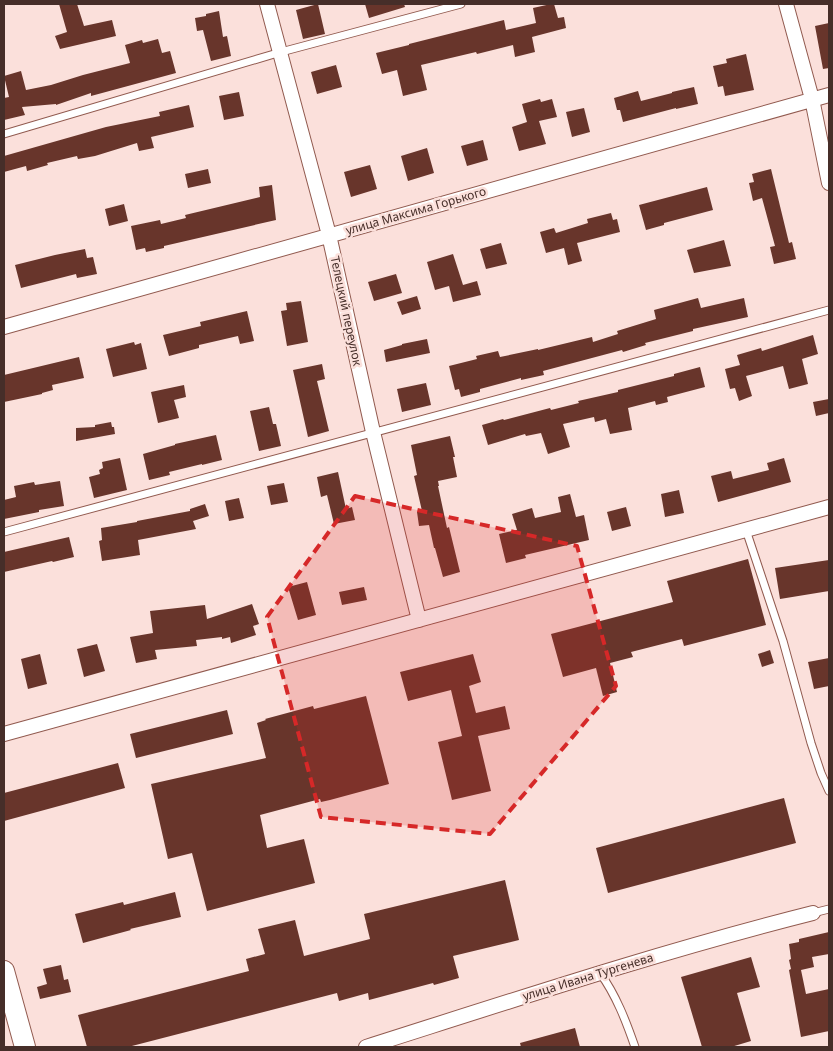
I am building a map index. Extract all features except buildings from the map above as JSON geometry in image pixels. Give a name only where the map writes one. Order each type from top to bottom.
[{"type":"main road","points":[[4,971],[25,1047]]},
{"type":"street","name":"Телецкий переулок","points":[[267,4],[329,235],[373,432],[419,620]]},
{"type":"street","points":[[786,4],[812,99],[829,183]]},
{"type":"street","name":"улица Максима Горького","points":[[4,327],[829,94]]},
{"type":"street","points":[[4,734],[829,507]]},
{"type":"street","name":"улица Ивана Тургенева","points":[[366,1047],[599,973],[773,922],[813,913]]},
{"type":"lane","points":[[4,134],[281,52],[461,4]]},
{"type":"lane","points":[[4,532],[829,310]]},
{"type":"lane","points":[[746,530],[783,641],[811,742],[829,791]]},
{"type":"lane","points":[[813,913],[829,910]]},
{"type":"lane","points":[[599,973],[607,983],[621,1010],[635,1047]]},
{"type":"highlighted area","points":[[355,496],[577,546],[616,686],[490,834],[321,817],[267,617]]}]
